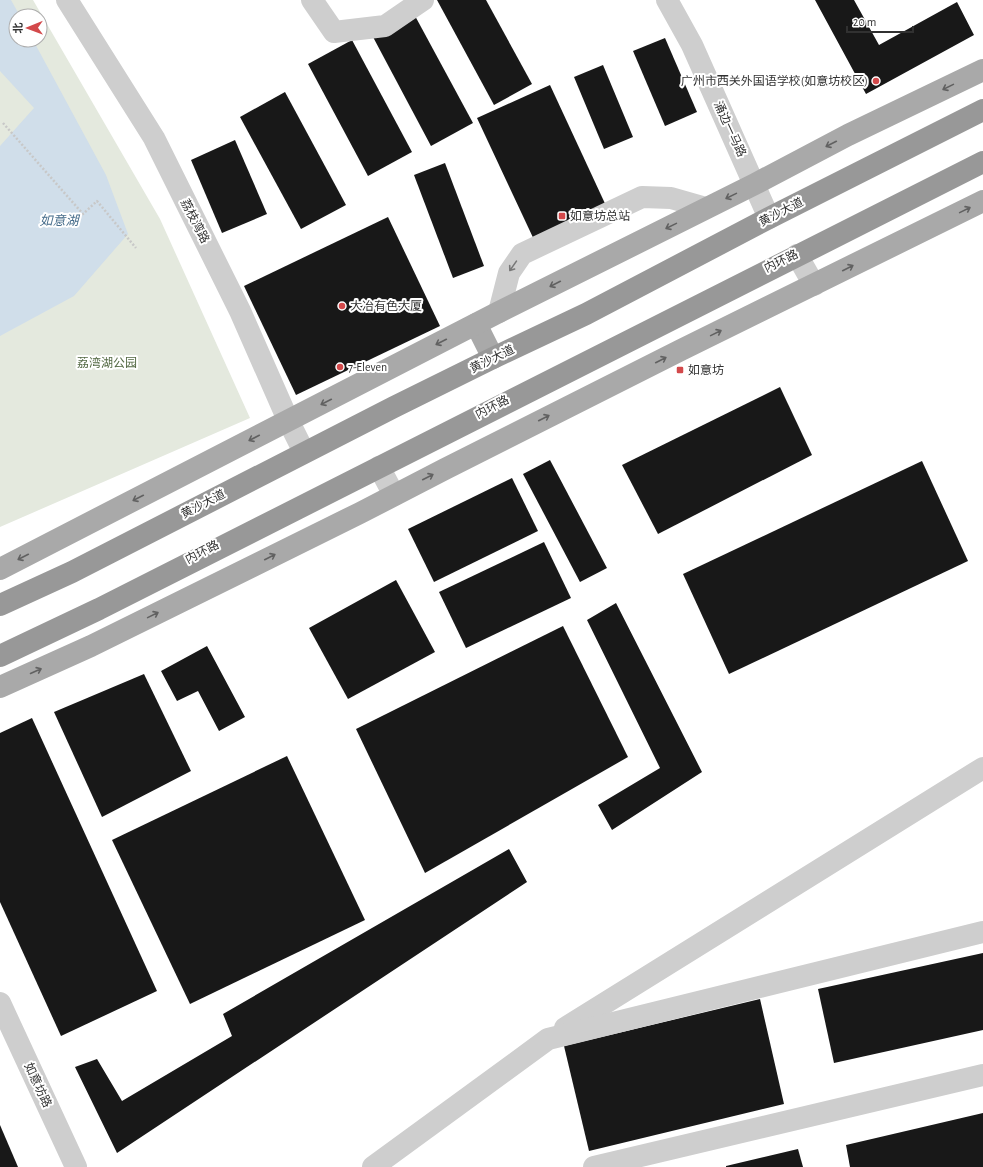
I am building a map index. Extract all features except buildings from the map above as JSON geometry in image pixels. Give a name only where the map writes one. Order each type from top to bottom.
[{"type":"highway","name":"黄沙大道","points":[[0,605],[72,572],[304,452],[493,358],[586,314],[769,218],[983,110]]},
{"type":"highway","points":[[0,609],[128,551],[275,478],[443,391],[983,120]]},
{"type":"highway","points":[[0,656],[100,609],[983,161]]},
{"type":"highway","name":"内环路","points":[[0,652],[124,592],[671,316],[983,161]]},
{"type":"main road","points":[[0,569],[499,312],[755,184],[848,135],[983,70]]},
{"type":"main road","points":[[0,686],[98,643],[360,513],[681,350],[983,201]]},
{"type":"main road","points":[[476,324],[493,358]]},
{"type":"street","name":"荔枝湾路","points":[[67,0],[154,138],[240,311],[288,420],[304,452]]},
{"type":"street","points":[[312,0],[334,32],[384,26],[423,0]]},
{"type":"street","name":"涌边一马路","points":[[667,0],[692,44],[769,218]]},
{"type":"street","points":[[499,312],[509,273],[522,254],[642,197],[671,198],[706,208]]},
{"type":"street","points":[[797,255],[814,285]]},
{"type":"street","points":[[379,467],[394,495]]},
{"type":"street","points":[[373,1167],[548,1038],[983,768]]},
{"type":"street","points":[[548,1038],[983,932]]},
{"type":"street","name":"如意坊路","points":[[0,1003],[76,1167]]},
{"type":"street","points":[[594,1167],[983,1075]]},
{"type":"path","points":[[3,123],[83,214],[97,201],[136,248]]},
{"type":"green space","name":"荔湾湖公园","points":[[0,0],[33,0],[38,8],[8,8],[8,48],[48,48],[48,26],[160,219],[250,418],[0,527]]},
{"type":"water","name":"如意湖","points":[[0,0],[11,0],[16,8],[8,8],[8,48],[37,48],[106,175],[128,234],[74,296],[0,336],[0,146],[34,108],[0,71]]},
{"type":"place","name":"广州市西关外国语学校(如意坊校区)","points":[[876,81]]},
{"type":"place","name":"如意坊总站","points":[[562,216]]},
{"type":"place","name":"大冶有色大厦","points":[[342,306]]},
{"type":"place","name":"7-Eleven","points":[[340,367]]},
{"type":"place","name":"如意坊","points":[[680,370]]}]
